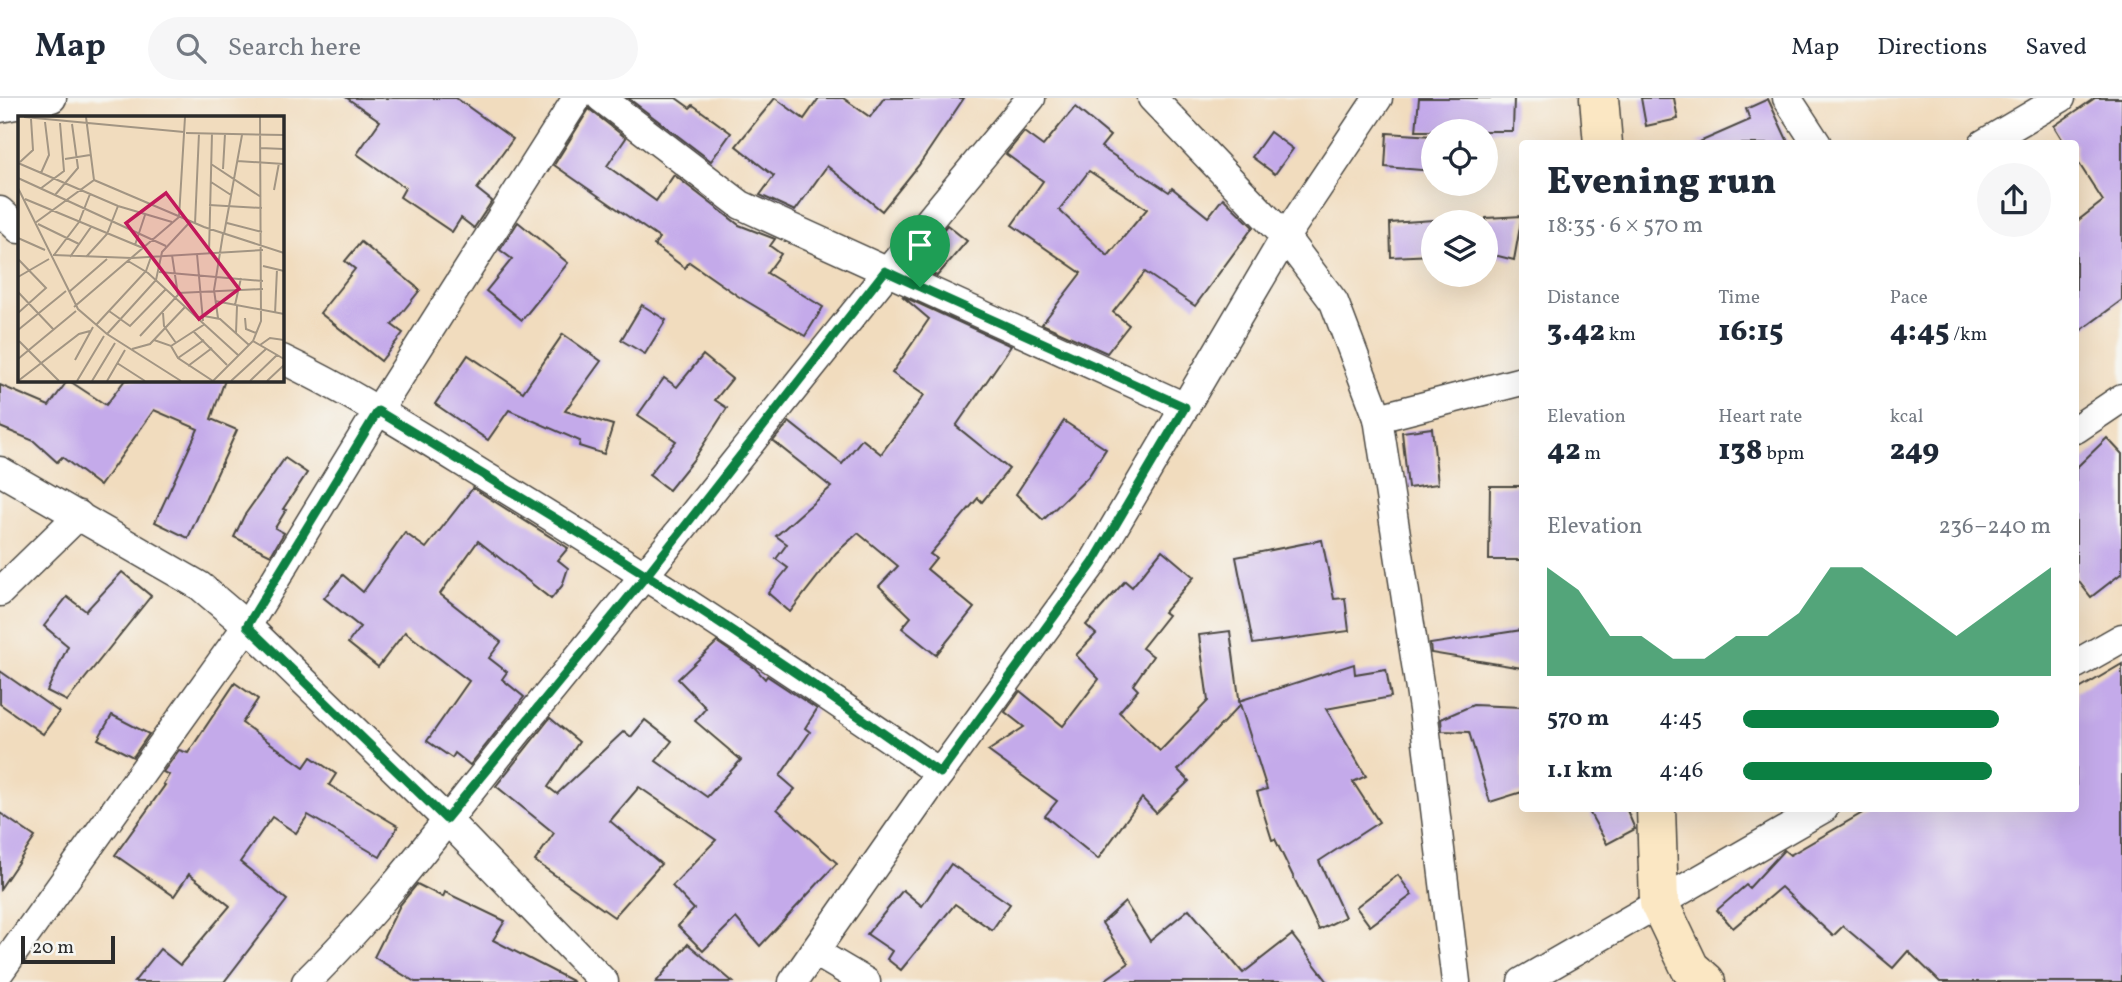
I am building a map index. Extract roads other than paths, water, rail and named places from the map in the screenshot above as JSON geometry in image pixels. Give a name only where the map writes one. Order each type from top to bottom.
[{"type":"street","points":[[0,108],[52,98]]},
{"type":"street","points":[[0,971],[247,626],[378,411],[577,98]]},
{"type":"street","points":[[601,98],[741,205],[1185,407]]},
{"type":"street","points":[[306,982],[360,926],[646,576],[885,271],[1031,98]]},
{"type":"street","points":[[1152,98],[1285,237],[1334,302],[1378,418],[1423,709],[1456,982]]},
{"type":"street","points":[[793,982],[940,773],[1093,563],[1285,237],[1378,98]]},
{"type":"street","points":[[1599,98],[1603,140]]},
{"type":"street","points":[[1787,98],[1814,140]]},
{"type":"street","points":[[1990,140],[2061,98]]},
{"type":"street","points":[[0,211],[18,228]]},
{"type":"street","points":[[284,360],[330,382],[743,637],[940,773]]},
{"type":"street","points":[[1378,418],[1519,382]]},
{"type":"street","points":[[2079,427],[2122,398]]},
{"type":"street","points":[[0,471],[200,586],[247,626],[446,819],[604,982]]},
{"type":"street","points":[[0,592],[79,515]]},
{"type":"street","points":[[2079,662],[2122,638]]},
{"type":"street","points":[[1656,812],[1659,903],[1690,968],[1706,982]]},
{"type":"street","points":[[1522,982],[1817,812]]},
{"type":"street","points":[[815,951],[866,982]]}]
